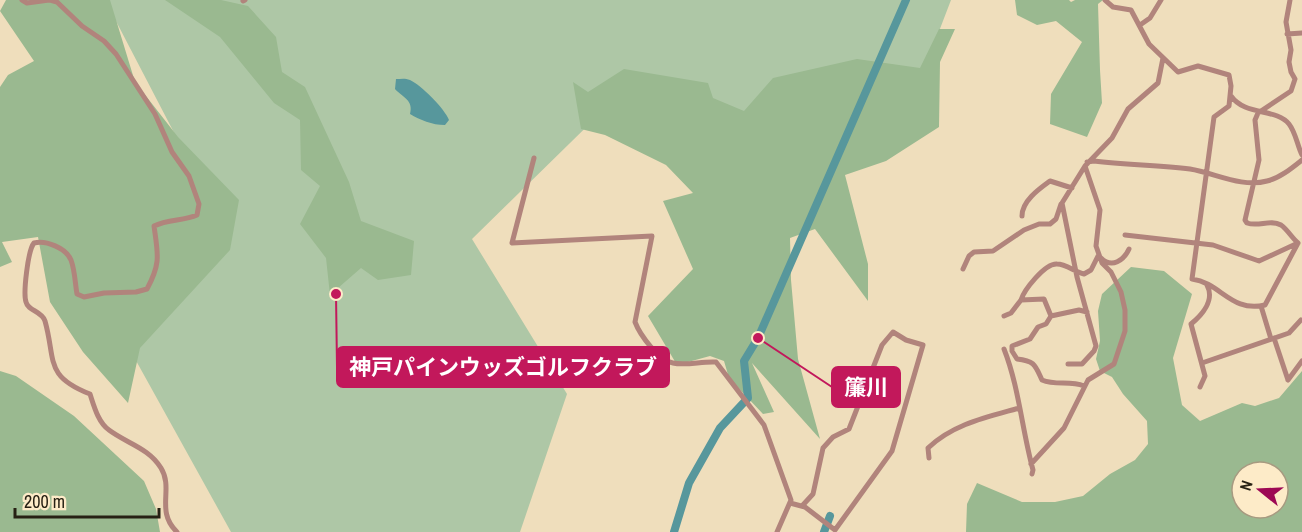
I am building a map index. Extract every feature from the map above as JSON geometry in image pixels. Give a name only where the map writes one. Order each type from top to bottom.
[{"type":"street","points":[[22,0],[27,3],[50,0],[57,2],[82,26],[104,41],[116,54],[155,114],[165,139],[189,176],[198,198],[197,215],[154,226],[158,265],[154,279],[147,289],[80,296],[77,294],[70,258],[62,250],[40,242],[34,243],[31,247],[27,278],[27,305],[41,313],[50,353],[60,376],[70,386],[90,394],[101,421],[108,430],[134,444],[158,463],[165,477],[164,501],[167,518],[177,532]]},
{"type":"street","points":[[1105,0],[1113,7],[1131,10],[1149,44],[1178,72],[1198,66],[1229,75],[1231,96],[1229,106],[1214,117],[1192,279],[1201,280],[1231,301],[1254,306],[1265,305],[1298,243]]},
{"type":"street","points":[[1140,25],[1150,18],[1161,0]]},
{"type":"street","points":[[1290,0],[1286,22],[1291,50],[1289,62],[1295,79],[1294,85],[1291,91],[1258,112],[1255,120],[1259,160],[1245,220],[1254,226],[1271,222],[1278,223],[1298,243]]},
{"type":"street","points":[[1287,34],[1302,33]]},
{"type":"street","points":[[963,269],[969,256],[974,252],[993,251],[1023,230],[1050,224],[1056,219],[1062,203],[1086,164],[1112,138],[1128,109],[1158,83],[1163,58]]},
{"type":"street","points":[[1231,96],[1236,103],[1258,112],[1281,117],[1288,124],[1302,155]]},
{"type":"street","points":[[534,158],[512,243],[652,236],[635,322],[637,329],[652,348],[668,362],[675,364],[716,362],[764,424],[790,503],[777,532]]},
{"type":"street","points":[[1086,164],[1094,161],[1191,170],[1239,181],[1254,182],[1269,181],[1302,160]]},
{"type":"street","points":[[1031,464],[1064,428],[1088,380],[1114,364],[1125,332],[1125,310],[1121,292],[1114,277],[1101,263],[1098,254],[1096,238],[1100,210],[1086,164]]},
{"type":"street","points":[[1022,216],[1021,212],[1027,202],[1050,181],[1072,188]]},
{"type":"street","points":[[1062,203],[1096,346],[1082,364],[1068,364]]},
{"type":"street","points":[[1037,231],[1043,224]]},
{"type":"street","points":[[1125,235],[1223,247],[1258,261],[1298,243]]},
{"type":"street","points":[[1098,254],[1105,262],[1112,264],[1118,262],[1129,249]]},
{"type":"street","points":[[1004,316],[1011,313],[1036,276],[1049,266],[1056,264],[1084,274],[1091,270],[1098,254]]},
{"type":"street","points":[[1200,387],[1205,376],[1191,324],[1206,307],[1210,297],[1209,288],[1201,280]]},
{"type":"street","points":[[1020,300],[1044,299],[1051,316]]},
{"type":"street","points":[[1261,306],[1288,380],[1302,360]]},
{"type":"street","points":[[1084,386],[1076,382],[1056,383],[1042,380],[1039,370],[1032,362],[1017,359],[1012,346],[1030,339],[1038,327],[1046,324],[1051,316],[1079,310],[1087,312]]},
{"type":"street","points":[[1202,363],[1290,333],[1301,320]]},
{"type":"street","points":[[790,503],[802,506],[835,530],[892,451],[923,345],[906,340],[892,332],[882,345],[849,429],[833,437],[824,448],[813,494],[802,506]]},
{"type":"street","points":[[1004,349],[1013,371],[1032,474]]},
{"type":"street","points":[[929,458],[928,448],[942,436],[969,423],[1019,408]]},
{"type":"green space","points":[[6,0],[110,0],[135,82],[178,137],[239,200],[230,250],[140,348],[128,403],[83,352],[50,302],[38,237],[2,242],[12,262],[0,267],[0,87],[8,75],[34,61],[0,11]]},
{"type":"green space","points":[[105,0],[951,0],[920,81],[749,124],[618,96],[472,239],[567,394],[520,532],[231,532],[129,348],[220,221]]},
{"type":"green space","points":[[165,0],[221,0],[248,6],[276,37],[282,72],[305,87],[349,182],[361,221],[414,241],[411,275],[378,280],[361,268],[330,295],[326,258],[300,224],[320,186],[301,170],[300,120],[274,103],[220,37]]},
{"type":"green space","points":[[1015,0],[1069,0],[1071,2],[1103,0],[1098,4],[1102,103],[1087,137],[1050,124],[1051,94],[1082,42],[1056,21],[1037,25],[1017,15]]},
{"type":"green space","points":[[939,29],[955,29],[940,62],[939,127],[886,161],[845,175],[868,264],[868,301],[815,229],[790,238],[798,359],[820,439],[752,363],[774,412],[763,414],[729,378],[724,361],[710,356],[677,365],[648,316],[693,269],[663,201],[693,193],[666,165],[605,135],[581,129],[573,82],[588,92],[624,69],[708,83],[713,98],[744,111],[773,78],[857,59],[920,68]]},
{"type":"green space","points":[[1131,267],[1164,271],[1192,294],[1173,358],[1182,405],[1200,421],[1242,403],[1255,406],[1279,398],[1302,371],[1302,532],[966,532],[967,504],[977,483],[1022,502],[1055,502],[1083,496],[1110,474],[1135,460],[1148,444],[1147,421],[1123,394],[1112,377],[1100,371],[1096,359],[1100,341],[1098,311],[1102,294]]},
{"type":"green space","points":[[0,371],[16,376],[74,416],[144,481],[156,509],[160,532],[0,532]]},
{"type":"water","points":[[396,79],[410,80],[426,92],[447,115],[449,120],[445,125],[426,122],[410,114],[409,102],[395,89]]},
{"type":"waterway","points":[[674,532],[689,483],[720,428],[748,398],[744,361],[758,338],[906,0]]},
{"type":"waterway","points":[[824,532],[830,516]]},
{"type":"place","name":"神戸パインウッズゴルフクラブ","points":[[336,294]]},
{"type":"place","name":"簾川","points":[[758,338]]}]
